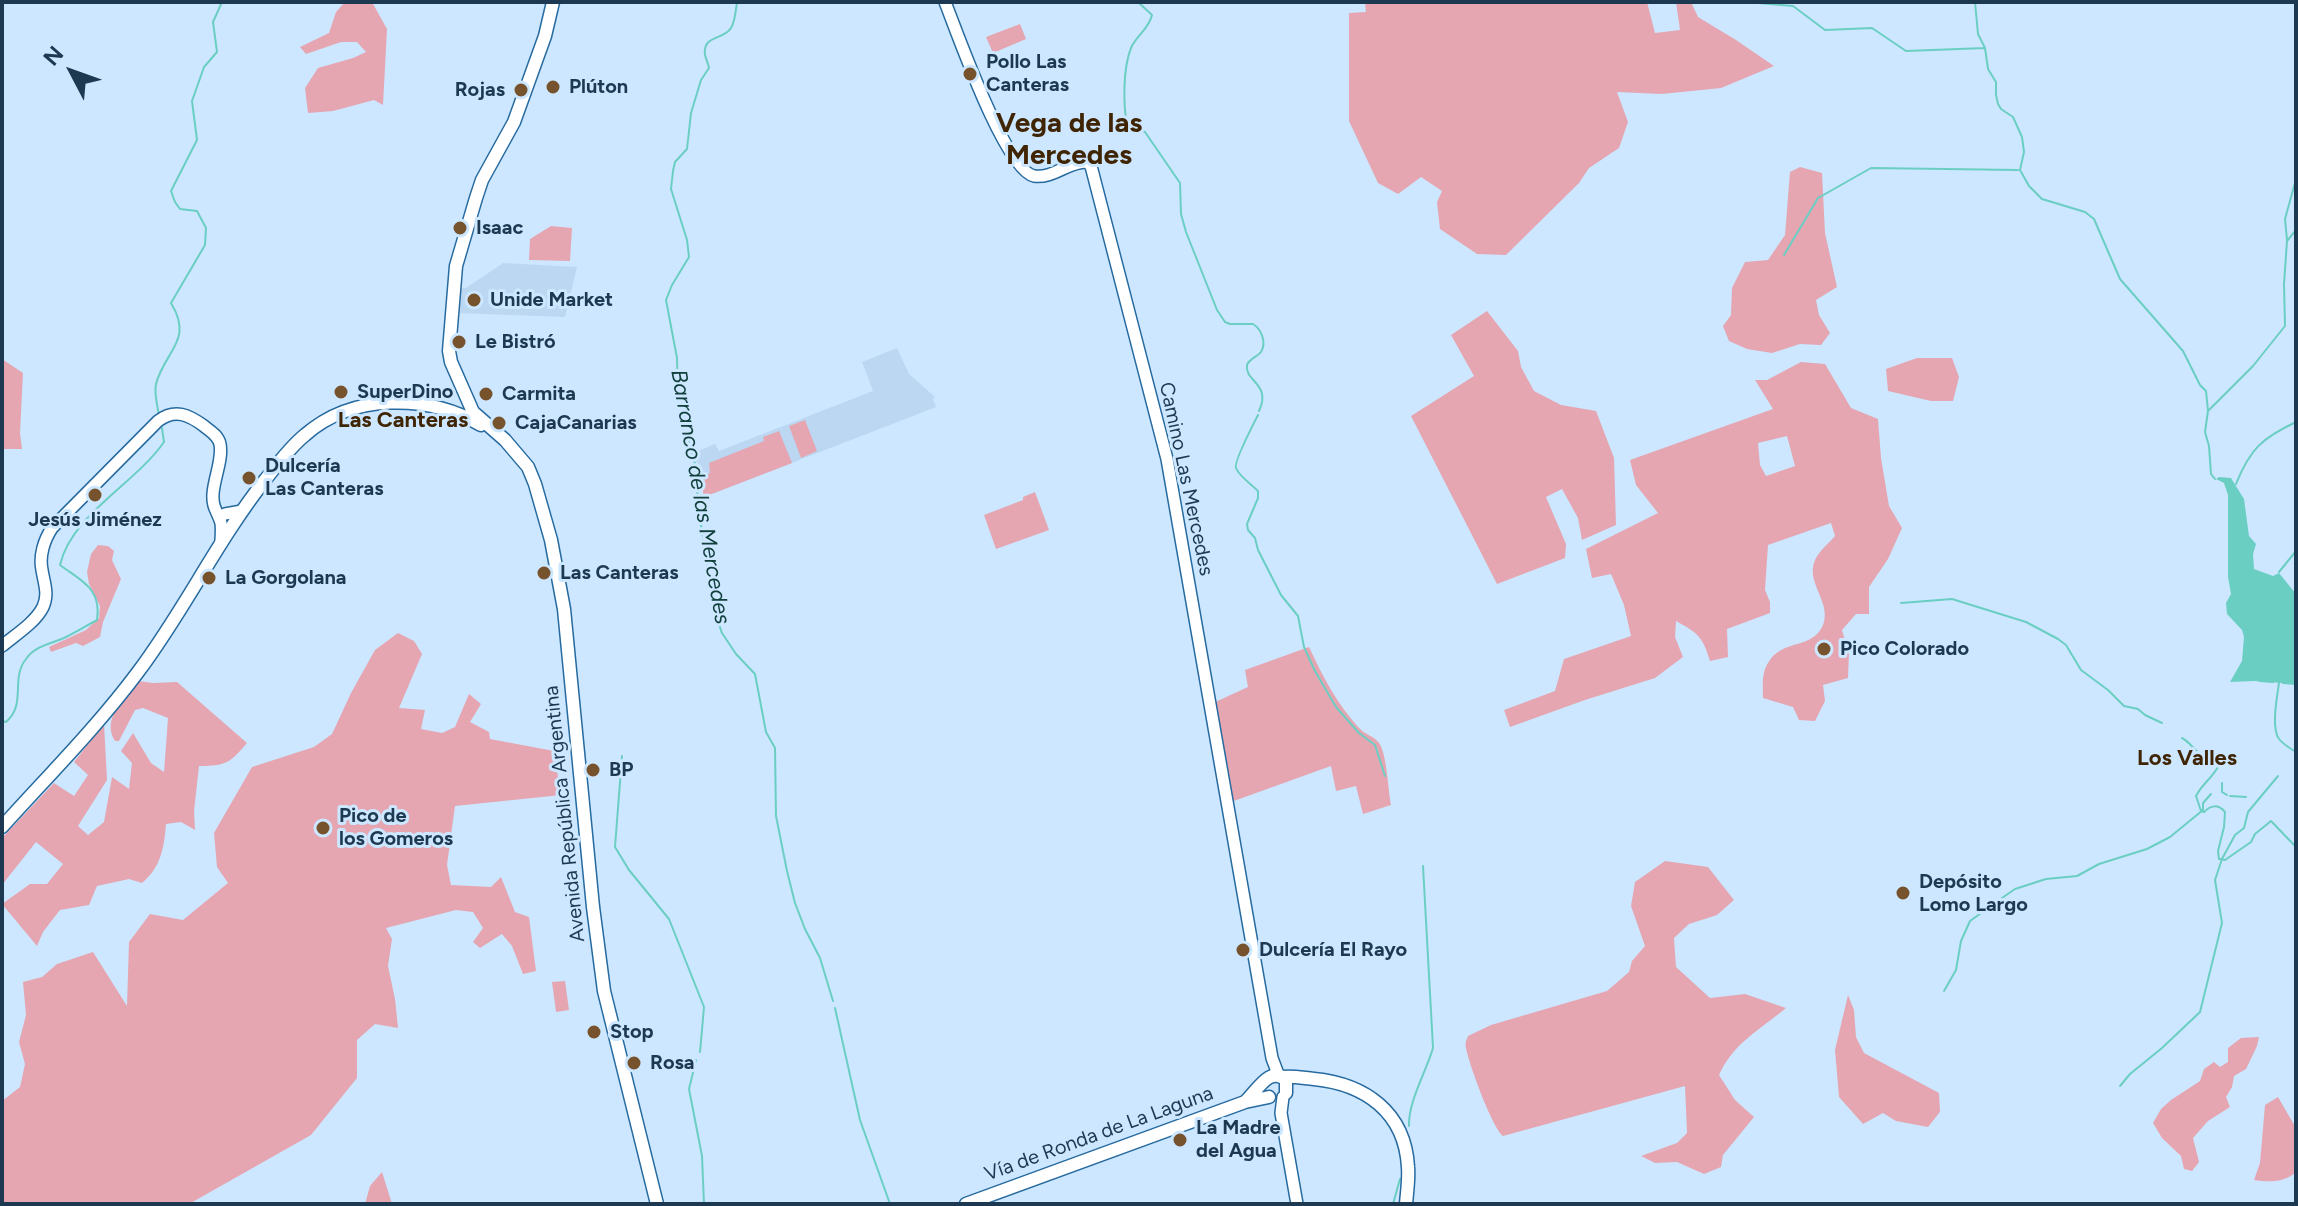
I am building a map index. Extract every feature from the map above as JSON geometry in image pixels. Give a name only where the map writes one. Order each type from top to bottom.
[{"type":"main road","points":[[2,827],[138,672],[221,542],[230,519],[303,436],[331,418],[381,403],[415,403],[467,412],[449,351],[456,266],[482,180],[506,139],[524,96],[553,2]]},
{"type":"main road","name":"Camino Las Mercedes","points":[[945,2],[988,109],[1025,171],[1034,176],[1048,175],[1081,161],[1091,166],[1167,459],[1273,1078]]},
{"type":"main road","name":"Avenida República Argentina","points":[[467,412],[494,431],[528,467],[547,523],[560,581],[604,991],[657,1204]]},
{"type":"main road","points":[[2,646],[39,613],[45,602],[41,562],[47,535],[162,417],[178,414],[189,416],[217,437],[220,451],[214,502],[230,519]]},
{"type":"main road","points":[[1273,1078],[1302,1077],[1338,1082],[1355,1087],[1381,1106],[1401,1134],[1407,1152],[1409,1176],[1406,1204]]},
{"type":"main road","points":[[1273,1078],[1288,1084],[1278,1096],[1297,1204]]},
{"type":"main road","points":[[1273,1078],[1264,1091],[1278,1096]]},
{"type":"main road","name":"Vía de Ronda de La Laguna","points":[[1245,1102],[1273,1078]]},
{"type":"main road","name":"Vía de Ronda de La Laguna","points":[[966,1204],[1245,1102],[1278,1096],[1312,1079]]},
{"type":"shaded area","points":[[345,2],[372,2],[387,29],[383,105],[374,100],[333,111],[308,113],[305,88],[318,68],[366,52],[357,42],[341,42],[306,54],[300,47],[329,33],[336,12]]},
{"type":"shaded area","points":[[1369,2],[1647,2],[1655,33],[1680,30],[1676,2],[1691,2],[1698,17],[1774,66],[1721,88],[1662,94],[1617,92],[1628,122],[1619,148],[1589,168],[1579,183],[1506,255],[1477,254],[1440,229],[1437,202],[1442,191],[1421,177],[1398,194],[1378,183],[1349,121],[1349,13],[1366,12],[1365,5]]},
{"type":"shaded area","points":[[1020,24],[1026,39],[993,53],[986,37]]},
{"type":"shaded area","points":[[1800,167],[1822,173],[1825,233],[1837,287],[1816,300],[1819,315],[1830,333],[1821,345],[1800,344],[1772,353],[1747,349],[1729,341],[1723,326],[1731,315],[1732,288],[1745,262],[1768,260],[1785,235],[1790,172]]},
{"type":"shaded area","points":[[551,226],[572,228],[570,261],[529,260],[530,239]]},
{"type":"shaded area","points":[[503,263],[577,267],[565,317],[458,313],[459,288],[466,288]]},
{"type":"shaded area","points":[[1487,311],[1518,351],[1521,367],[1534,391],[1561,405],[1596,411],[1614,458],[1616,525],[1582,540],[1578,518],[1562,489],[1546,497],[1566,544],[1565,558],[1497,584],[1411,416],[1474,376],[1451,335]]},
{"type":"shaded area","points":[[897,348],[909,374],[935,397],[936,407],[704,497],[698,463],[693,453],[715,444],[719,451],[873,391],[862,362]]},
{"type":"shaded area","points":[[1917,358],[1952,358],[1959,377],[1953,401],[1931,401],[1888,391],[1886,369]]},
{"type":"shaded area","points":[[2,359],[23,373],[22,449],[2,449]]},
{"type":"shaded area","points":[[1801,362],[1825,364],[1851,408],[1878,419],[1889,506],[1902,528],[1888,559],[1869,587],[1869,614],[1856,614],[1842,630],[1849,653],[1848,678],[1823,685],[1825,701],[1815,721],[1799,720],[1793,707],[1763,698],[1763,676],[1769,661],[1784,648],[1810,639],[1823,625],[1824,608],[1813,568],[1819,553],[1835,536],[1831,523],[1768,545],[1765,590],[1770,613],[1727,629],[1728,657],[1710,661],[1699,636],[1676,621],[1675,637],[1683,657],[1655,678],[1510,727],[1504,710],[1555,691],[1564,659],[1631,636],[1624,605],[1611,574],[1592,578],[1586,549],[1658,513],[1636,485],[1630,460],[1773,409],[1755,380],[1767,380]],"holes":[[[1787,436],[1795,466],[1766,476],[1760,465],[1758,443]]]},
{"type":"shaded area","points":[[805,420],[817,451],[801,458],[789,426]]},
{"type":"shaded area","points":[[779,431],[792,463],[704,497],[700,477],[710,473],[709,463],[764,441],[763,437]]},
{"type":"shaded area","points":[[2231,478],[2244,499],[2249,536],[2256,544],[2254,569],[2273,576],[2279,573],[2296,594],[2296,684],[2230,682],[2242,661],[2244,637],[2242,630],[2227,614],[2226,603],[2231,594],[2228,577],[2228,495],[2224,483],[2216,479]]},
{"type":"shaded area","points":[[1035,492],[1049,530],[996,549],[984,515]]},
{"type":"shaded area","points":[[98,545],[108,546],[114,551],[112,560],[121,579],[100,637],[83,646],[76,643],[51,652],[49,647],[86,630],[99,618],[100,606],[89,584],[87,572],[91,554]]},
{"type":"shaded area","points":[[398,633],[414,641],[422,654],[399,708],[425,710],[421,729],[442,733],[455,727],[469,694],[481,704],[470,722],[489,732],[490,739],[554,751],[561,795],[455,806],[447,865],[451,885],[491,887],[501,877],[515,912],[529,917],[536,971],[523,974],[512,946],[502,934],[480,948],[473,942],[483,928],[473,912],[456,910],[386,928],[392,939],[388,966],[398,1028],[375,1024],[357,1040],[357,1078],[311,1135],[189,1204],[2,1204],[2,1101],[20,1087],[25,1064],[19,1042],[26,1015],[23,982],[42,977],[57,964],[93,952],[127,1006],[129,942],[150,914],[183,920],[228,883],[217,867],[214,833],[252,767],[314,747],[332,734],[375,650]]},
{"type":"shaded area","points":[[1309,647],[1344,709],[1361,730],[1382,748],[1391,805],[1363,814],[1356,786],[1336,791],[1331,766],[1231,802],[1213,703],[1248,687],[1245,670]]},
{"type":"shaded area","points":[[138,681],[177,682],[247,743],[227,762],[199,766],[195,830],[181,822],[166,824],[160,856],[142,883],[129,879],[97,886],[89,905],[60,910],[43,932],[37,946],[2,904],[30,884],[47,884],[63,864],[36,842],[2,885],[2,838],[54,783],[74,796],[88,775],[74,762],[104,724],[107,780],[78,826],[88,835],[104,822],[112,777],[129,789],[132,763],[121,751],[133,733],[151,763],[164,772],[168,718],[143,708],[135,710],[119,741],[115,741],[111,733],[116,709]]},
{"type":"shaded area","points":[[1665,861],[1708,867],[1734,900],[1717,915],[1689,924],[1674,938],[1676,967],[1710,998],[1745,994],[1786,1008],[1740,1045],[1719,1075],[1735,1100],[1754,1117],[1723,1155],[1721,1167],[1704,1174],[1677,1162],[1655,1163],[1641,1156],[1677,1143],[1687,1133],[1685,1086],[1503,1136],[1476,1081],[1466,1048],[1468,1036],[1491,1025],[1607,991],[1629,972],[1632,961],[1645,946],[1631,906],[1635,882]]},
{"type":"shaded area","points":[[565,981],[569,1010],[556,1012],[552,982]]},
{"type":"shaded area","points":[[1848,995],[1854,1010],[1856,1037],[1864,1053],[1939,1093],[1940,1112],[1928,1127],[1896,1121],[1883,1113],[1863,1124],[1839,1097],[1835,1050]]},
{"type":"shaded area","points":[[2259,1037],[2246,1069],[2234,1076],[2226,1097],[2230,1107],[2208,1121],[2193,1138],[2199,1162],[2192,1171],[2184,1169],[2181,1156],[2162,1138],[2153,1123],[2171,1100],[2200,1081],[2204,1069],[2214,1062],[2220,1067],[2228,1062],[2228,1048],[2241,1038]]},
{"type":"shaded area","points":[[2278,1097],[2296,1128],[2296,1172],[2281,1180],[2254,1180],[2260,1163],[2265,1105]]},
{"type":"shaded area","points":[[382,1172],[392,1204],[365,1204],[370,1186]]},
{"type":"waterway","points":[[159,415],[156,384],[176,345],[180,327],[171,303],[205,245],[206,228],[197,211],[180,209],[171,191],[197,140],[192,101],[204,67],[217,52],[213,22],[222,2]]},
{"type":"waterway","name":"Barranco de las Mercedes","points":[[737,2],[731,28],[710,41],[705,49],[709,68],[701,80],[691,113],[687,149],[675,162],[671,189],[687,240],[689,257],[666,300],[677,358],[678,397],[695,464],[699,513],[716,616],[722,633],[736,654],[755,674],[766,732],[775,748],[776,816],[787,871],[795,903],[820,958],[833,1001]]},
{"type":"waterway","points":[[1138,2],[1152,15],[1128,56],[1124,86],[1127,125],[1145,132],[1180,183],[1181,214],[1186,232],[1217,310],[1225,322],[1253,324],[1261,332],[1263,348],[1247,365],[1249,375],[1262,395],[1259,411]]},
{"type":"waterway","points":[[1746,2],[1793,6],[1825,30],[1872,28],[1906,51],[1985,48]]},
{"type":"waterway","points":[[1975,2],[1978,34],[1985,48],[1988,69],[1996,82],[1998,104],[2013,117],[2022,137],[2024,152],[2020,170],[2029,186],[2042,199],[2085,212],[2094,219],[2120,279],[2183,351],[2206,391],[2208,411],[2205,432],[2211,474],[2215,479]]},
{"type":"waterway","points":[[1784,255],[1818,198],[1871,168],[2018,170]]},
{"type":"waterway","points":[[2287,240],[2285,219],[2296,179]]},
{"type":"waterway","points":[[2208,411],[2253,366],[2285,326],[2287,241],[2296,230]]},
{"type":"waterway","points":[[1258,415],[1236,465],[1240,474],[1258,491],[1247,524],[1248,530],[1255,538],[1281,595],[1298,616],[1304,647],[1315,671],[1336,707],[1359,733],[1375,745],[1385,776]]},
{"type":"waterway","points":[[2236,484],[2258,446],[2296,422]]},
{"type":"waterway","points":[[2,721],[6,722],[16,707],[21,667],[30,655],[38,648],[97,620],[98,609],[93,593],[60,565],[77,530],[164,442],[162,428]]},
{"type":"waterway","points":[[2279,572],[2296,551]]},
{"type":"waterway","points":[[1901,603],[1952,599],[2026,622],[2066,645],[2081,670],[2124,706],[2138,709],[2162,723]]},
{"type":"waterway","points":[[2260,681],[2273,682]]},
{"type":"waterway","points":[[2279,683],[2275,728],[2279,739],[2296,752]]},
{"type":"waterway","points":[[2283,683],[2296,684]]},
{"type":"waterway","points":[[2182,738],[2207,757]]},
{"type":"waterway","points":[[622,756],[615,847],[629,870],[669,919],[704,1007],[700,1052]]},
{"type":"waterway","points":[[2218,767],[2196,796],[2201,811],[2214,806],[2225,812],[2219,859],[2225,860],[2251,842],[2255,834],[2271,821],[2296,847]]},
{"type":"waterway","points":[[2120,1086],[2200,1012],[2222,923],[2215,880],[2235,835],[2244,828],[2248,812],[2278,776]]},
{"type":"waterway","points":[[2222,783],[2222,792],[2227,795]]},
{"type":"waterway","points":[[1944,991],[1956,970],[1961,941],[1970,921],[2015,889],[2046,879],[2077,876],[2099,864],[2147,849],[2170,837],[2203,810],[2203,803],[2211,794]]},
{"type":"waterway","points":[[2230,796],[2246,797]]},
{"type":"waterway","points":[[1409,1126],[1414,1097],[1433,1048],[1423,866]]},
{"type":"waterway","name":"Barranco de las Mercedes","points":[[835,1008],[860,1120],[890,1204]]},
{"type":"waterway","points":[[696,1060],[689,1089],[702,1156],[704,1204]]},
{"type":"waterway","points":[[1393,1204],[1400,1179]]},
{"type":"place","name":"Pollo Las Canteras","points":[[970,74]]},
{"type":"place","name":"Plúton","points":[[553,87]]},
{"type":"place","name":"Rojas","points":[[521,90]]},
{"type":"place","name":"Isaac","points":[[460,228]]},
{"type":"place","name":"Unide Market","points":[[474,300]]},
{"type":"place","name":"Le Bistró","points":[[459,342]]},
{"type":"place","name":"SuperDino","points":[[341,392]]},
{"type":"place","name":"Carmita","points":[[486,394]]},
{"type":"place","name":"CajaCanarias","points":[[499,423]]},
{"type":"place","name":"Dulcería Las Canteras","points":[[249,478]]},
{"type":"place","name":"Jesús Jiménez","points":[[95,495]]},
{"type":"place","name":"Las Canteras","points":[[544,573]]},
{"type":"place","name":"La Gorgolana","points":[[209,578]]},
{"type":"place","name":"Pico Colorado","points":[[1824,649]]},
{"type":"place","name":"BP","points":[[593,770]]},
{"type":"place","name":"Pico de los Gomeros","points":[[323,828]]},
{"type":"place","name":"Depósito Lomo Largo","points":[[1903,893]]},
{"type":"place","name":"Dulcería El Rayo","points":[[1243,950]]},
{"type":"place","name":"Stop","points":[[594,1032]]},
{"type":"place","name":"Rosa","points":[[634,1063]]},
{"type":"place","name":"La Madre del Agua","points":[[1180,1140]]},
{"type":"district","name":"Vega de las Mercedes","points":[[1069,140]]},
{"type":"district","name":"Las Canteras","points":[[403,421]]},
{"type":"district","name":"Los Valles","points":[[2187,759]]}]
